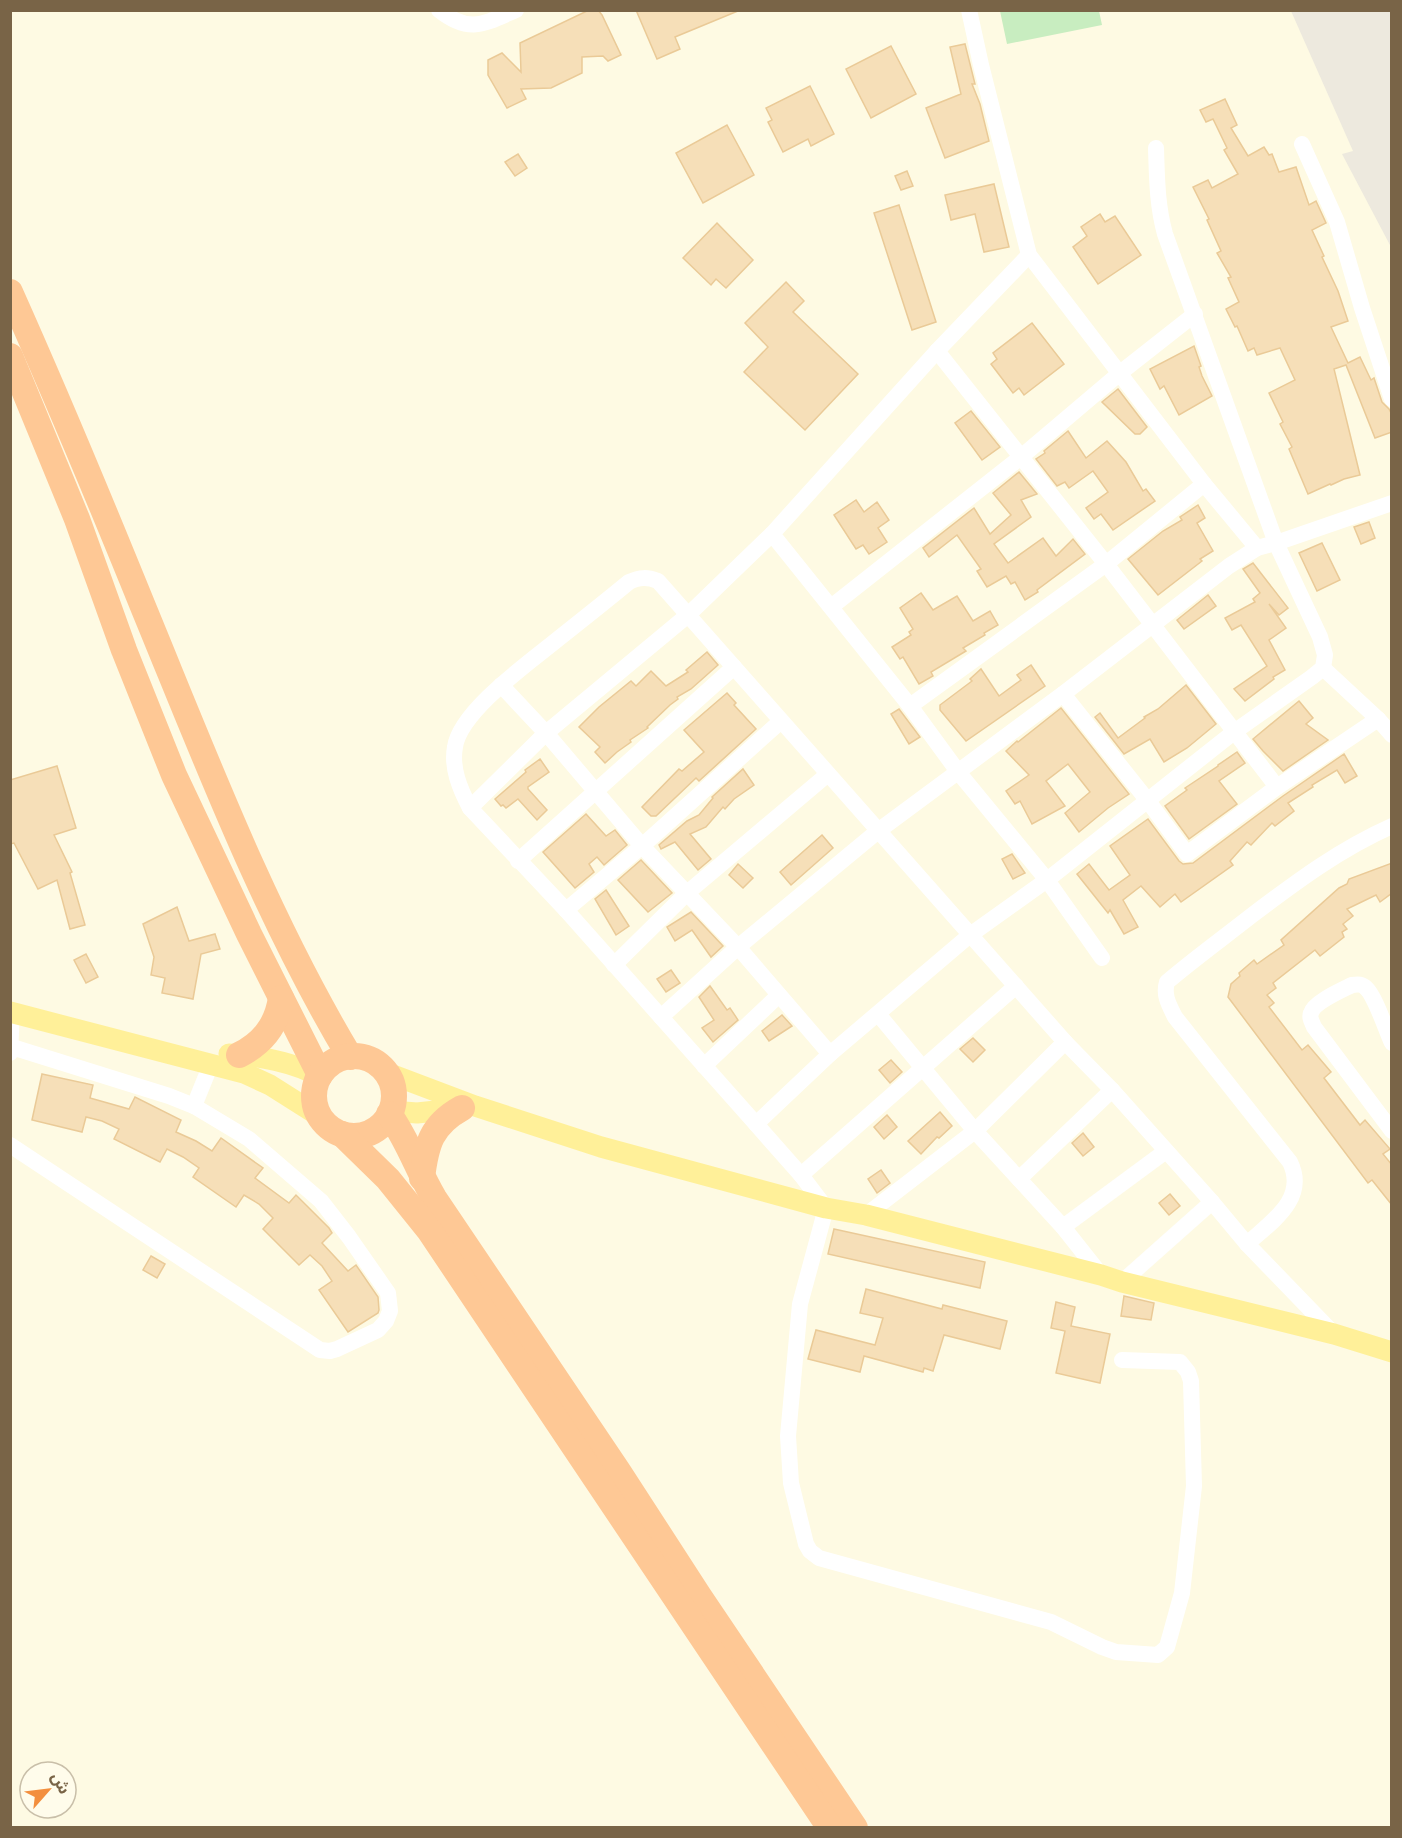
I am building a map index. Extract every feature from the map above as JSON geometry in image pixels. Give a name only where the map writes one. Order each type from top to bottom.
[{"type":"highway","points":[[10,292],[57,399],[207,764],[276,921],[304,977],[350,1057]]},
{"type":"highway","points":[[10,356],[76,519],[124,650],[174,775],[319,1076]]},
{"type":"highway","points":[[239,1055],[265,1037],[276,1018],[281,998]]},
{"type":"highway","points":[[350,1057],[369,1060],[385,1072],[393,1090],[393,1101],[390,1112],[381,1125],[367,1134],[350,1136],[333,1130],[319,1116],[314,1097],[315,1087],[319,1076],[333,1062],[350,1057]]},
{"type":"highway","points":[[422,1178],[425,1156],[433,1132],[451,1114],[469,1107]]},
{"type":"highway","points":[[390,1112],[434,1198],[855,1827]]},
{"type":"highway","points":[[342,1134],[388,1179],[429,1230],[830,1827]]},
{"type":"main road","points":[[11,1013],[244,1073],[270,1085],[319,1116]]},
{"type":"main road","points":[[211,1064],[222,1056],[232,1054],[294,1065],[319,1076]]},
{"type":"main road","points":[[385,1072],[469,1107],[601,1148],[826,1208],[866,1215],[1122,1282],[1334,1334],[1392,1352]]},
{"type":"main road","points":[[390,1112],[417,1113],[469,1107]]},
{"type":"street","points":[[439,10],[454,21],[471,26],[516,10]]},
{"type":"street","points":[[969,10],[1029,255],[1204,484],[1257,548]]},
{"type":"street","points":[[1302,144],[1337,222],[1359,299],[1392,399]]},
{"type":"street","points":[[756,1124],[830,1054],[970,935],[1047,880],[1234,732],[1323,668],[1325,655],[1320,637],[1276,543],[1160,215],[1156,148]]},
{"type":"street","points":[[470,808],[546,733],[688,615],[772,534],[937,351],[1029,255]]},
{"type":"street","points":[[831,607],[1021,457],[1120,373],[1195,314]]},
{"type":"street","points":[[937,351],[1106,564],[1277,787]]},
{"type":"street","points":[[910,706],[1106,564],[1204,484]]},
{"type":"street","points":[[661,1017],[738,947],[878,831],[1063,694],[1221,572],[1257,548],[1392,503]]},
{"type":"street","points":[[772,534],[1047,880],[1102,957]]},
{"type":"street","points":[[1122,1360],[1180,1362],[1188,1372],[1191,1381],[1194,1486],[1182,1593],[1167,1647],[1163,1651],[1158,1654],[1116,1652],[1052,1622],[819,1558],[810,1551],[806,1544],[791,1483],[788,1436],[800,1304],[826,1208],[801,1175],[705,1066],[566,910],[470,808],[461,791],[455,770],[455,746],[461,729],[471,716],[501,685],[629,582],[639,578],[658,581],[1065,1042],[1112,1090],[1247,1244],[1334,1334]]},
{"type":"street","points":[[518,861],[734,667]]},
{"type":"street","points":[[1323,668],[1378,718],[1392,735]]},
{"type":"street","points":[[501,685],[546,733],[642,846],[738,947],[830,1054]]},
{"type":"street","points":[[1063,694],[1187,854],[1277,787],[1378,718]]},
{"type":"street","points":[[566,910],[642,846],[781,721]]},
{"type":"street","points":[[614,965],[687,893],[828,774]]},
{"type":"street","points":[[1247,1244],[1280,1214],[1290,1200],[1296,1183],[1294,1170],[1175,1017],[1164,990],[1167,982],[1277,896],[1331,858],[1392,826]]},
{"type":"street","points":[[1392,1043],[1371,994],[1363,985],[1352,985],[1317,1005],[1310,1013],[1314,1027],[1392,1131]]},
{"type":"street","points":[[801,1175],[1016,986]]},
{"type":"street","points":[[705,1066],[779,995]]},
{"type":"street","points":[[10,1145],[320,1350],[337,1349],[378,1330],[387,1321],[390,1311],[388,1293],[349,1237],[321,1201],[249,1139],[194,1106],[169,1096],[11,1050],[11,1013]]},
{"type":"street","points":[[878,1014],[975,1131],[1063,1227],[1101,1275]]},
{"type":"street","points":[[866,1215],[975,1131],[1065,1042]]},
{"type":"street","points":[[194,1106],[211,1064]]},
{"type":"street","points":[[1019,1179],[1112,1090]]},
{"type":"street","points":[[1063,1227],[1166,1151]]},
{"type":"street","points":[[1122,1282],[1212,1202]]},
{"type":"shaded area","points":[[1291,11],[1391,11],[1391,247],[1342,154],[1353,151]]},
{"type":"green space","points":[[1000,11],[1099,11],[1102,25],[1007,44]]},
{"type":"building","points":[[589,10],[598,10],[602,15],[621,55],[608,61],[603,56],[582,57],[582,73],[551,88],[521,89],[526,99],[507,108],[488,75],[488,60],[502,53],[521,72],[520,43]]},
{"type":"building","points":[[636,10],[738,11],[675,37],[680,49],[657,59]]},
{"type":"building","points":[[965,44],[975,84],[972,84],[980,104],[989,141],[945,158],[926,108],[961,94],[950,47]]},
{"type":"building","points":[[891,46],[916,94],[871,118],[846,69]]},
{"type":"building","points":[[810,86],[834,134],[811,146],[808,139],[783,152],[768,122],[772,120],[766,108]]},
{"type":"building","points":[[1225,99],[1237,125],[1231,128],[1248,156],[1264,147],[1269,155],[1272,154],[1279,172],[1296,167],[1309,205],[1316,201],[1326,223],[1312,230],[1348,321],[1331,327],[1348,363],[1360,357],[1371,380],[1374,378],[1382,402],[1392,415],[1392,432],[1375,438],[1346,365],[1334,369],[1360,475],[1330,484],[1308,494],[1289,449],[1292,447],[1280,424],[1283,422],[1269,393],[1295,380],[1280,348],[1257,355],[1254,348],[1248,351],[1237,326],[1235,327],[1226,309],[1239,302],[1228,278],[1231,277],[1217,253],[1221,251],[1207,220],[1209,219],[1193,187],[1208,180],[1212,188],[1238,174],[1224,150],[1227,148],[1213,119],[1206,122],[1200,110]]},
{"type":"building","points":[[727,125],[754,175],[703,203],[676,153]]},
{"type":"building","points":[[518,154],[527,168],[515,176],[505,162]]},
{"type":"building","points":[[907,171],[913,186],[901,190],[895,176]]},
{"type":"building","points":[[994,184],[1009,247],[984,252],[975,214],[951,220],[945,195]]},
{"type":"building","points":[[899,205],[936,322],[912,330],[874,213]]},
{"type":"building","points":[[1100,214],[1105,222],[1115,216],[1141,255],[1098,284],[1073,247],[1087,236],[1081,227]]},
{"type":"building","points":[[717,223],[753,260],[726,288],[716,279],[711,285],[683,258]]},
{"type":"building","points":[[786,282],[804,301],[793,312],[858,374],[805,430],[744,372],[768,347],[745,323]]},
{"type":"building","points":[[1032,323],[1064,364],[1024,395],[1019,388],[1013,393],[991,364],[997,359],[993,353]]},
{"type":"building","points":[[1194,346],[1202,376],[1212,396],[1179,415],[1164,386],[1160,389],[1150,369]]},
{"type":"building","points":[[1118,389],[1147,427],[1140,434],[1135,434],[1102,402]]},
{"type":"building","points":[[971,411],[1000,447],[982,460],[955,423]]},
{"type":"building","points":[[1068,431],[1086,458],[1107,441],[1126,462],[1143,491],[1146,489],[1155,501],[1113,530],[1101,514],[1094,519],[1086,508],[1108,492],[1093,471],[1069,488],[1065,482],[1057,486],[1036,459]]},
{"type":"building","points":[[1019,472],[1037,494],[1021,500],[1031,517],[994,544],[1008,563],[1043,538],[1056,556],[1073,539],[1085,554],[1025,600],[1015,582],[1011,584],[1006,576],[987,587],[977,571],[981,569],[957,535],[929,557],[923,548],[974,508],[990,534],[1011,515],[993,493]]},
{"type":"building","points":[[856,500],[864,512],[877,502],[889,520],[878,528],[887,542],[869,554],[863,545],[856,549],[834,515]]},
{"type":"building","points":[[1198,505],[1205,518],[1197,523],[1213,551],[1200,559],[1202,561],[1158,595],[1128,559],[1163,531],[1182,520],[1180,517]]},
{"type":"building","points":[[1369,522],[1375,538],[1361,544],[1354,527]]},
{"type":"building","points":[[1322,543],[1340,580],[1317,591],[1299,553]]},
{"type":"building","points":[[1253,563],[1288,608],[1279,615],[1269,604],[1286,628],[1269,640],[1285,670],[1273,677],[1274,679],[1245,701],[1234,689],[1267,666],[1241,625],[1232,630],[1225,618],[1255,602],[1253,599],[1260,593],[1243,569]]},
{"type":"building","points":[[921,593],[933,610],[957,596],[973,621],[990,611],[998,625],[963,648],[966,651],[931,672],[933,676],[919,684],[903,657],[900,659],[892,647],[911,635],[909,632],[913,629],[900,608]]},
{"type":"building","points":[[1208,595],[1216,606],[1184,629],[1177,620]]},
{"type":"building","points":[[707,652],[718,665],[691,689],[677,697],[678,699],[648,728],[630,740],[631,742],[605,763],[595,752],[600,747],[579,727],[631,681],[636,686],[651,671],[666,686],[688,672],[686,670]]},
{"type":"building","points":[[1031,665],[1045,686],[966,741],[940,710],[940,705],[972,681],[970,679],[981,669],[999,696],[1021,680],[1017,675]]},
{"type":"building","points":[[1186,685],[1216,724],[1187,748],[1164,762],[1150,739],[1124,754],[1095,717],[1100,713],[1118,738]]},
{"type":"building","points":[[727,693],[736,703],[734,705],[756,729],[699,781],[696,778],[656,816],[651,816],[642,807],[679,769],[682,771],[704,752],[684,730]]},
{"type":"building","points":[[1299,701],[1313,718],[1306,724],[1328,740],[1283,771],[1253,739]]},
{"type":"building","points":[[1061,708],[1129,794],[1079,832],[1065,813],[1090,792],[1068,764],[1046,781],[1065,806],[1032,824],[1020,801],[1015,804],[1006,791],[1029,775],[1006,751]]},
{"type":"building","points":[[899,709],[920,737],[909,744],[891,714]]},
{"type":"building","points":[[1237,752],[1245,763],[1219,781],[1237,804],[1189,839],[1165,806],[1187,790],[1185,788]]},
{"type":"building","points":[[1344,754],[1357,776],[1345,783],[1337,770],[1312,785],[1313,787],[1288,803],[1294,811],[1275,826],[1272,823],[1251,845],[1247,842],[1230,861],[1233,865],[1181,902],[1175,894],[1160,907],[1141,886],[1123,900],[1138,927],[1124,934],[1110,910],[1108,913],[1077,874],[1089,864],[1109,890],[1130,875],[1110,846],[1148,819],[1179,861],[1183,864],[1193,863]]},
{"type":"building","points":[[540,759],[549,772],[528,789],[547,810],[537,820],[518,799],[506,808],[501,806],[495,799]]},
{"type":"building","points":[[57,766],[76,828],[54,835],[72,872],[70,873],[85,925],[70,929],[57,880],[38,889],[14,843],[10,844],[10,780]]},
{"type":"building","points":[[743,769],[754,785],[734,799],[725,809],[723,807],[706,827],[690,834],[711,859],[698,870],[675,842],[661,849],[659,845],[687,821],[699,815],[712,797]]},
{"type":"building","points":[[586,814],[606,836],[615,830],[627,845],[604,865],[597,857],[589,864],[594,872],[575,888],[543,852]]},
{"type":"building","points":[[822,835],[833,848],[791,885],[780,872]]},
{"type":"building","points":[[1012,854],[1025,873],[1013,879],[1002,859]]},
{"type":"building","points":[[641,860],[672,893],[648,912],[618,880]]},
{"type":"building","points":[[1392,863],[1392,893],[1380,902],[1376,895],[1347,909],[1353,916],[1343,924],[1347,929],[1342,932],[1344,937],[1320,956],[1315,950],[1273,983],[1276,988],[1267,995],[1274,1003],[1269,1007],[1302,1050],[1308,1045],[1331,1072],[1324,1078],[1360,1125],[1365,1120],[1390,1149],[1383,1154],[1392,1165],[1392,1205],[1372,1180],[1368,1183],[1228,997],[1231,984],[1240,976],[1239,973],[1254,960],[1257,964],[1284,945],[1281,940],[1339,888],[1347,884],[1349,879]]},
{"type":"building","points":[[738,864],[753,878],[743,888],[729,875]]},
{"type":"building","points":[[606,890],[629,926],[616,935],[595,899]]},
{"type":"building","points":[[177,907],[189,941],[215,934],[220,949],[201,954],[193,999],[162,993],[165,978],[151,975],[154,957],[143,924]]},
{"type":"building","points":[[691,912],[723,946],[711,957],[692,930],[675,941],[667,927]]},
{"type":"building","points":[[86,954],[98,977],[86,983],[74,960]]},
{"type":"building","points":[[671,970],[680,983],[666,992],[657,979]]},
{"type":"building","points":[[710,986],[727,1010],[730,1008],[738,1020],[713,1042],[702,1028],[714,1020],[699,997]]},
{"type":"building","points":[[782,1015],[792,1026],[769,1041],[762,1031]]},
{"type":"building","points":[[973,1038],[985,1050],[973,1062],[960,1049]]},
{"type":"building","points":[[891,1060],[902,1072],[890,1083],[879,1070]]},
{"type":"building","points":[[42,1074],[93,1085],[90,1098],[129,1109],[135,1097],[181,1120],[176,1132],[212,1151],[221,1138],[263,1168],[255,1178],[289,1203],[296,1195],[329,1228],[332,1233],[322,1243],[348,1271],[356,1265],[378,1297],[378,1313],[348,1332],[319,1290],[332,1281],[322,1266],[310,1255],[299,1265],[263,1229],[273,1218],[259,1204],[244,1195],[236,1207],[193,1177],[199,1168],[183,1157],[167,1149],[160,1162],[114,1139],[119,1129],[86,1117],[82,1132],[32,1120]]},
{"type":"building","points":[[940,1112],[952,1126],[939,1138],[937,1137],[921,1154],[908,1141]]},
{"type":"building","points":[[887,1115],[897,1127],[884,1139],[874,1127]]},
{"type":"building","points":[[1083,1133],[1094,1147],[1083,1156],[1072,1143]]},
{"type":"building","points":[[881,1170],[890,1183],[877,1193],[868,1179]]},
{"type":"building","points":[[1170,1194],[1180,1206],[1169,1215],[1159,1203]]},
{"type":"building","points":[[834,1229],[985,1262],[980,1288],[828,1254]]},
{"type":"building","points":[[151,1256],[165,1264],[157,1278],[143,1270]]},
{"type":"building","points":[[866,1289],[942,1309],[943,1305],[1007,1321],[1000,1349],[944,1335],[933,1371],[924,1368],[923,1372],[864,1356],[860,1372],[808,1359],[816,1330],[875,1345],[883,1318],[860,1313]]},
{"type":"building","points":[[1124,1296],[1154,1303],[1151,1320],[1121,1316]]},
{"type":"building","points":[[1056,1302],[1075,1307],[1071,1326],[1110,1334],[1100,1383],[1056,1373],[1065,1331],[1051,1328]]}]
